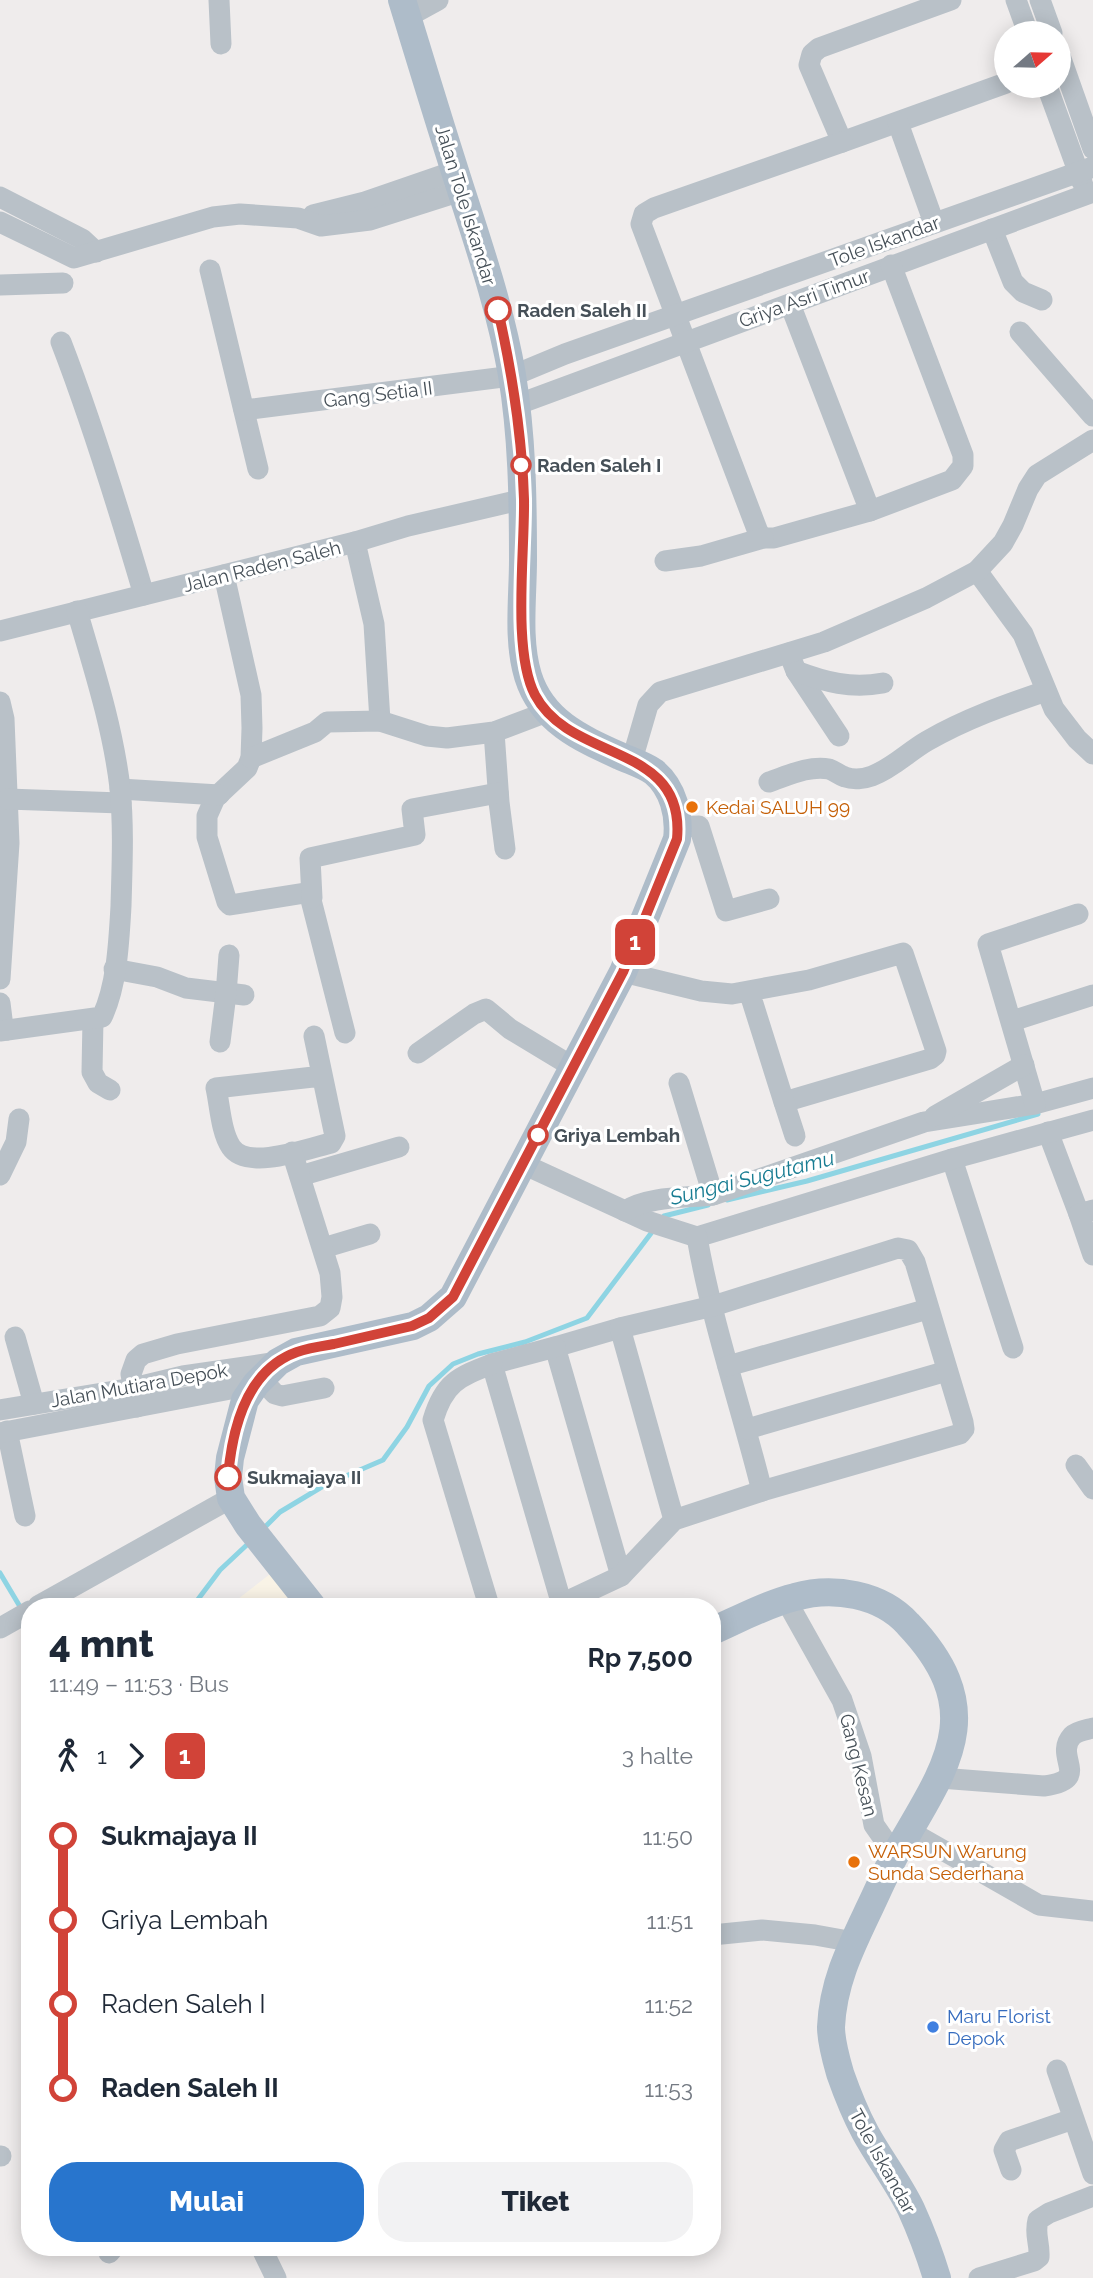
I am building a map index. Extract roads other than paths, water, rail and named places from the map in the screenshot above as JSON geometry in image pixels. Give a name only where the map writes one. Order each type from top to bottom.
[{"type":"main road","name":"Jalan Tole Iskandar","points":[[258,1373],[296,1352],[412,1326],[429,1318],[453,1297],[623,972],[677,839],[678,815],[669,790],[654,773],[571,731],[547,712],[535,694],[527,673],[523,637],[524,499],[512,376],[498,309],[404,9]]},
{"type":"main road","points":[[258,1373],[245,1400],[234,1438],[228,1477],[231,1498],[248,1525],[305,1598]]},
{"type":"main road","name":"Tole Iskandar","points":[[721,1627],[786,1600],[817,1593],[862,1597],[901,1616],[922,1638],[949,1683],[954,1734],[940,1778],[911,1832],[895,1855],[853,1942],[834,1995],[831,2030],[848,2097],[865,2132],[910,2208],[937,2278]]},
{"type":"street","points":[[219,0],[221,44]]},
{"type":"street","points":[[404,9],[438,0]]},
{"type":"street","points":[[842,142],[809,65],[813,54],[819,48],[951,0]]},
{"type":"street","points":[[1016,0],[1024,21]]},
{"type":"street","points":[[1040,0],[1048,21]]},
{"type":"street","points":[[762,538],[641,224],[644,214],[654,208],[994,87]]},
{"type":"street","points":[[1071,87],[1093,149]]},
{"type":"street","points":[[1052,98],[1085,169],[1090,193]]},
{"type":"street","points":[[898,123],[934,223]]},
{"type":"street","name":"Tole Iskandar","points":[[512,376],[1085,169]]},
{"type":"street","points":[[0,222],[84,250],[213,217],[240,214],[298,218],[458,181]]},
{"type":"street","name":"Griya Asri Timur","points":[[516,405],[1090,193]]},
{"type":"street","points":[[0,197],[84,250]]},
{"type":"street","points":[[992,229],[1013,282],[1023,292],[1042,300]]},
{"type":"street","points":[[665,561],[701,556],[870,511],[952,480],[963,466],[963,455],[891,265]]},
{"type":"street","points":[[210,270],[258,469]]},
{"type":"street","points":[[0,285],[63,283]]},
{"type":"street","points":[[790,304],[870,511]]},
{"type":"street","points":[[1020,332],[1093,416]]},
{"type":"street","points":[[61,342],[116,496],[144,595]]},
{"type":"street","name":"Gang Setia II","points":[[244,410],[512,376]]},
{"type":"street","points":[[632,760],[648,705],[660,692],[792,662],[824,642],[926,598],[977,571],[1003,543],[1037,475],[1093,440]]},
{"type":"street","name":"Jalan Raden Saleh","points":[[0,631],[355,542],[408,526],[524,499]]},
{"type":"street","points":[[355,542],[374,624],[380,721]]},
{"type":"street","points":[[977,571],[1023,634],[1054,709],[1077,739],[1093,754]]},
{"type":"street","points":[[225,575],[251,695],[251,758],[247,768],[219,794],[207,816],[208,837],[227,902],[235,906],[305,893],[312,898]]},
{"type":"street","points":[[76,611],[103,698],[120,796],[123,843],[119,943],[114,969],[98,1017],[92,1072],[98,1083],[110,1090]]},
{"type":"street","points":[[792,662],[823,681],[866,687],[883,683]]},
{"type":"street","points":[[792,662],[839,736]]},
{"type":"street","points":[[769,782],[806,770],[833,770],[848,778],[872,776],[967,720],[1046,691]]},
{"type":"street","points":[[0,702],[4,719],[5,807],[9,843],[0,979]]},
{"type":"street","points":[[251,758],[315,732],[327,722],[380,721],[428,736],[447,738],[494,732],[547,712]]},
{"type":"street","points":[[494,732],[505,849]]},
{"type":"street","points":[[345,1033],[312,898],[310,858],[415,835],[412,809],[498,793]]},
{"type":"street","points":[[5,807],[120,796],[219,794]]},
{"type":"street","points":[[678,827],[699,826],[726,911],[769,899]]},
{"type":"street","points":[[1035,1104],[988,944],[1078,914]]},
{"type":"street","points":[[623,972],[701,991],[732,994],[809,980],[903,953],[936,1051],[935,1055],[930,1059],[784,1102]]},
{"type":"street","points":[[220,1042],[235,995],[229,955]]},
{"type":"street","points":[[114,969],[157,977],[186,988],[235,995]]},
{"type":"street","points":[[749,991],[795,1136]]},
{"type":"street","points":[[1012,1021],[1093,995]]},
{"type":"street","points":[[0,1003],[4,1031],[98,1017]]},
{"type":"street","points":[[418,1053],[474,1014],[486,1009],[510,1029],[573,1067]]},
{"type":"street","points":[[314,1036],[335,1136],[331,1143],[259,1158],[245,1158],[234,1150],[225,1130],[214,1079],[322,1076]]},
{"type":"street","points":[[924,1122],[1024,1065]]},
{"type":"street","points":[[679,1083],[713,1195]]},
{"type":"street","points":[[625,1211],[657,1201],[713,1195],[924,1122],[1035,1104],[1093,1088]]},
{"type":"street","points":[[0,1175],[16,1142],[19,1119]]},
{"type":"street","points":[[523,1164],[647,1221],[693,1236],[1093,1119]]},
{"type":"street","points":[[1048,1132],[1086,1212],[1093,1255]]},
{"type":"street","points":[[300,1176],[399,1147]]},
{"type":"street","points":[[135,1397],[133,1367],[143,1354],[320,1316],[330,1308],[330,1273],[292,1152]]},
{"type":"street","points":[[952,1159],[1013,1348]]},
{"type":"street","points":[[323,1248],[370,1234]]},
{"type":"street","points":[[693,1236],[762,1491]]},
{"type":"street","points":[[487,1598],[433,1420],[439,1401],[460,1376],[492,1364],[620,1328],[713,1306],[898,1248],[908,1250],[915,1262],[963,1422],[964,1429],[960,1434],[762,1491],[674,1520],[621,1576],[576,1598]]},
{"type":"street","points":[[727,1366],[928,1309]]},
{"type":"street","points":[[620,1328],[674,1520]]},
{"type":"street","points":[[227,1334],[275,1394],[282,1396],[324,1388]]},
{"type":"street","points":[[15,1337],[34,1404]]},
{"type":"street","points":[[555,1347],[621,1576]]},
{"type":"street","points":[[492,1364],[558,1598]]},
{"type":"street","points":[[747,1429],[947,1371]]},
{"type":"street","name":"Jalan Mutiara Depok","points":[[4,1432],[135,1397],[258,1373]]},
{"type":"street","name":"Jalan Mutiara Depok","points":[[0,1410],[34,1404],[135,1397]]},
{"type":"street","points":[[4,1432],[24,1516]]},
{"type":"street","points":[[1076,1465],[1093,1489]]},
{"type":"street","points":[[52,1598],[231,1498]]},
{"type":"street","name":"Gang Kesan","points":[[786,1600],[842,1700],[861,1756],[874,1825],[895,1855]]},
{"type":"street","points":[[4,1626],[21,1616]]},
{"type":"street","points":[[940,1778],[1044,1786],[1061,1784],[1072,1776],[1068,1748],[1070,1738],[1076,1733],[1093,1728]]},
{"type":"street","points":[[911,1832],[1039,1905],[1093,1911]]},
{"type":"street","points":[[721,1934],[762,1930],[816,1935],[853,1942]]},
{"type":"street","points":[[1057,2070],[1093,2174]]},
{"type":"street","points":[[1011,2170],[1004,2150],[1009,2141],[1073,2119]]},
{"type":"street","points":[[979,2278],[1034,2261],[1039,2257],[1040,2249],[1035,2231],[1044,2217],[1093,2196]]},
{"type":"street","points":[[266,2256],[276,2278]]},
{"type":"waterway","name":"Sungai Sugutamu","points":[[727,1200],[807,1181],[1038,1114]]},
{"type":"waterway","name":"Sungai Sugutamu","points":[[661,1220],[664,1216],[708,1205]]},
{"type":"waterway","name":"Sungai Sugutamu","points":[[263,1529],[280,1512],[325,1485],[383,1460],[407,1427],[429,1386],[453,1364],[478,1354],[525,1342],[587,1318],[655,1228]]},
{"type":"waterway","name":"Sungai Sugutamu","points":[[199,1598],[220,1570],[251,1541]]},
{"type":"waterway","name":"Sungai Sugutamu","points":[[0,1573],[21,1608]]},
{"type":"place","name":"Raden Saleh II","points":[[498,310]]},
{"type":"place","name":"Raden Saleh I","points":[[521,465]]},
{"type":"place","name":"Kedai SALUH 99","points":[[692,807]]},
{"type":"place","name":"Griya Lembah","points":[[538,1135]]},
{"type":"place","name":"Sukmajaya II","points":[[228,1477]]},
{"type":"place","name":"WARSUN Warung Sunda Sederhana","points":[[854,1862]]},
{"type":"place","name":"Maru Florist Depok","points":[[933,2027]]}]
